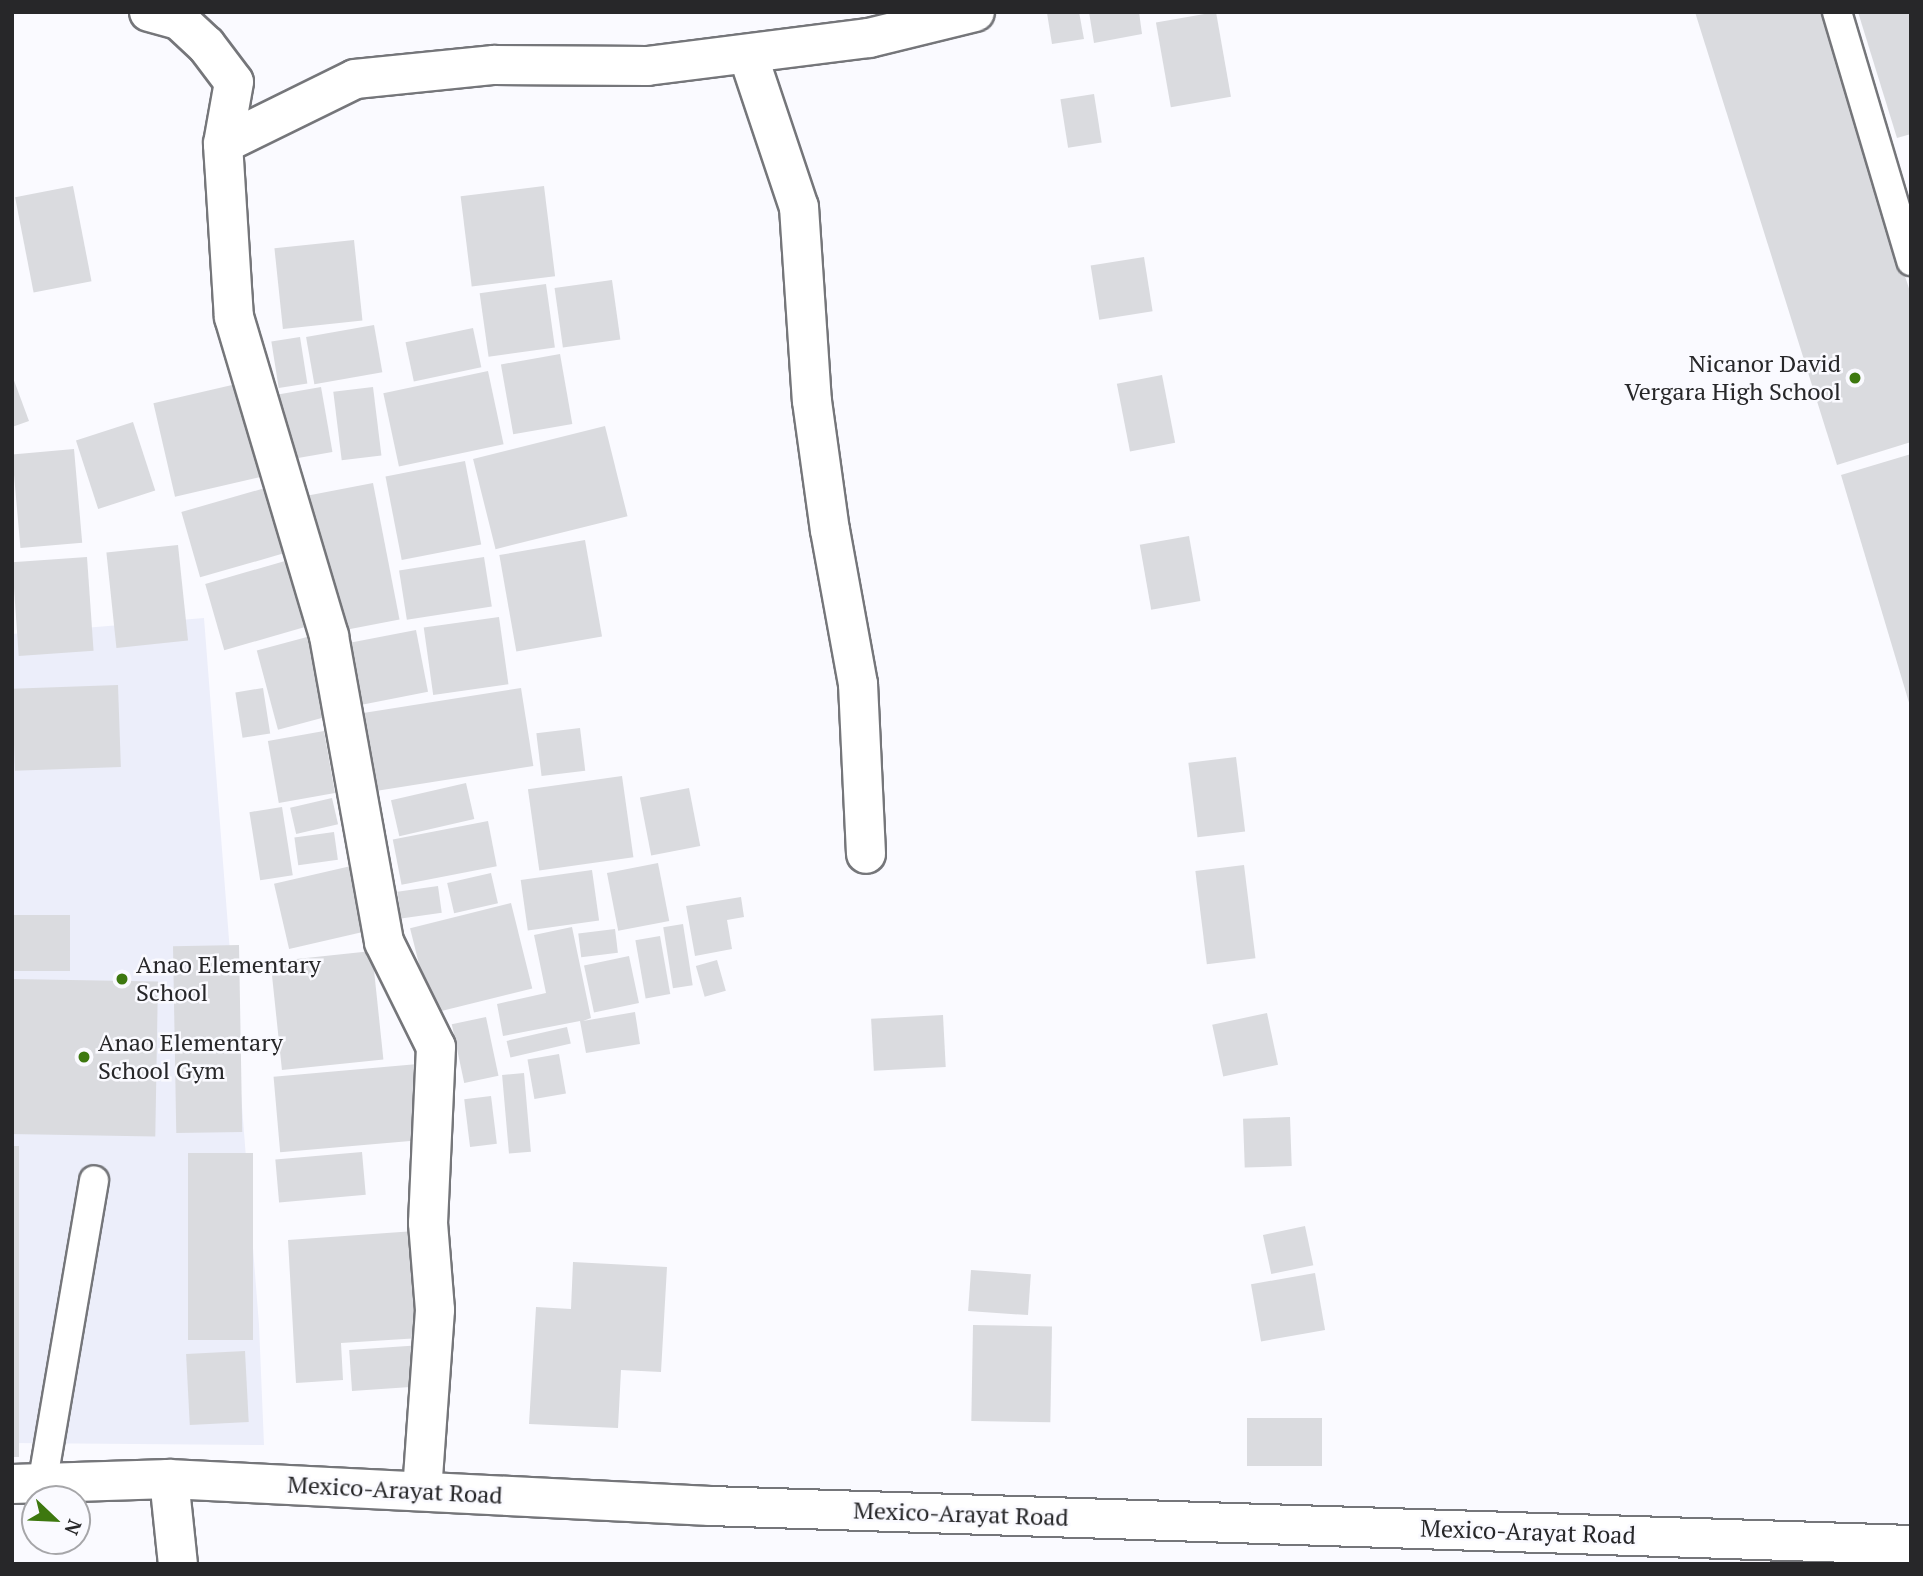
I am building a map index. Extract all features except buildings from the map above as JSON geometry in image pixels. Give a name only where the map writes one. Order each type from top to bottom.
[{"type":"street","points":[[149,12],[179,20],[206,45],[234,82],[223,145],[234,317],[329,636],[384,942],[436,1047],[428,1223],[435,1310],[422,1491]]},
{"type":"street","points":[[223,145],[355,79],[494,65],[647,66],[869,38],[975,12]]},
{"type":"street","points":[[748,55],[799,207],[812,401],[830,530],[858,684],[866,854]]},
{"type":"street","points":[[169,1479],[178,1564]]},
{"type":"street","name":"Mexico-Arayat Road","points":[[27,1484],[169,1479],[710,1506],[1911,1545]]},
{"type":"lane","points":[[1837,12],[1911,261]]},
{"type":"lane","points":[[27,1484],[94,1180]]},
{"type":"shaded area","name":"Anao Elementary School","points":[[204,618],[259,1325],[264,1445],[12,1443],[12,634]]},
{"type":"place","name":"Nicanor David Vergara High School","points":[[1855,378]]},
{"type":"place","name":"Anao Elementary School","points":[[122,979]]},
{"type":"place","name":"Anao Elementary School Gym","points":[[84,1057]]}]
